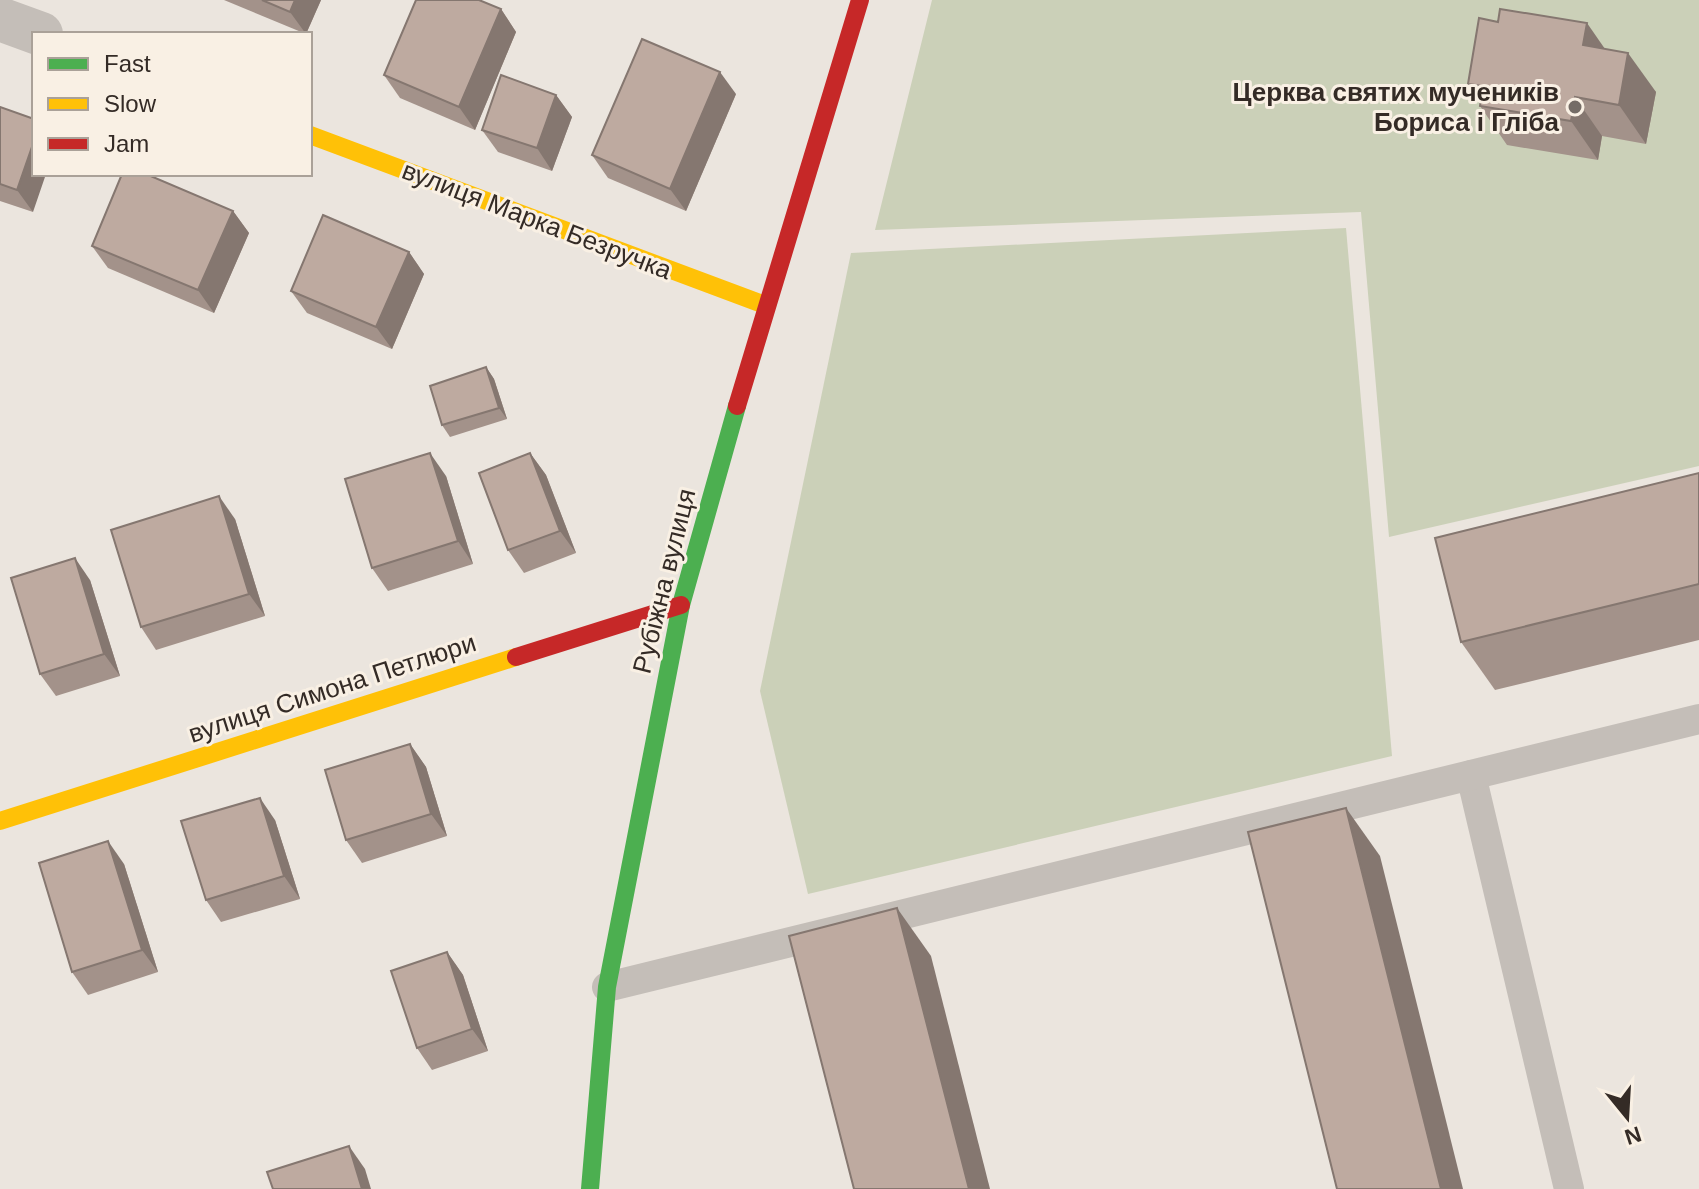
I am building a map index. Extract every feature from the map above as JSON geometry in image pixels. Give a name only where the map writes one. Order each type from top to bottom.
[{"type":"street","name":"Рубіжна вулиця","points":[[590,1189],[607,987],[681,605],[765,305],[860,0]]},
{"type":"street","points":[[0,19],[36,32]]},
{"type":"street","name":"вулиця Марка Безручка","points":[[312,136],[765,305]]},
{"type":"street","name":"вулиця Симона Петлюри","points":[[0,821],[681,605]]},
{"type":"lane","points":[[607,987],[1699,719]]},
{"type":"lane","points":[[1471,775],[1569,1189]]},
{"type":"green space","points":[[932,0],[1699,0],[1699,466],[1389,537],[1361,212],[875,230]]},
{"type":"green space","points":[[1346,228],[1392,756],[808,894],[760,691],[851,253]]},
{"type":"building","points":[[262,0],[295,0],[290,12]]},
{"type":"building","points":[[416,0],[479,0],[501,9],[459,107],[384,75]]},
{"type":"building","points":[[1500,9],[1587,23],[1583,45],[1628,53],[1619,105],[1575,97],[1571,121],[1480,106],[1483,86],[1468,84],[1479,18],[1498,22]]},
{"type":"building","points":[[642,39],[720,72],[670,189],[592,155]]},
{"type":"building","points":[[501,75],[556,95],[537,148],[482,130]]},
{"type":"building","points":[[0,107],[32,118],[32,147],[17,190],[0,184]]},
{"type":"building","points":[[121,176],[151,176],[233,211],[198,290],[92,246]]},
{"type":"building","points":[[323,215],[409,252],[376,327],[291,291]]},
{"type":"building","points":[[486,367],[499,408],[442,425],[430,386]]},
{"type":"building","points":[[430,453],[458,541],[372,568],[345,479]]},
{"type":"building","points":[[530,453],[560,531],[508,550],[479,473]]},
{"type":"building","points":[[1699,473],[1699,584],[1461,642],[1435,538]]},
{"type":"building","points":[[219,496],[249,594],[141,627],[111,530]]},
{"type":"building","points":[[75,558],[104,654],[40,674],[11,578]]},
{"type":"building","points":[[410,744],[431,814],[346,840],[325,770]]},
{"type":"building","points":[[260,798],[284,876],[206,900],[181,821]]},
{"type":"building","points":[[1346,808],[1441,1189],[1337,1189],[1248,832]]},
{"type":"building","points":[[108,841],[142,950],[72,972],[39,863]]},
{"type":"building","points":[[897,908],[969,1189],[854,1189],[789,936]]},
{"type":"building","points":[[447,952],[472,1029],[417,1048],[391,971]]},
{"type":"building","points":[[349,1146],[362,1189],[273,1189],[267,1172]]},
{"type":"traffic: fast","points":[[590,1189],[607,987],[681,605],[737,406]]},
{"type":"traffic: slow","points":[[312,136],[765,305]]},
{"type":"traffic: slow","points":[[0,821],[516,657]]},
{"type":"traffic: jam","points":[[737,406],[860,0]]},
{"type":"traffic: jam","points":[[516,657],[681,605]]},
{"type":"place","name":"Церква святих мучеників Бориса і Гліба","points":[[1575,107]]}]
